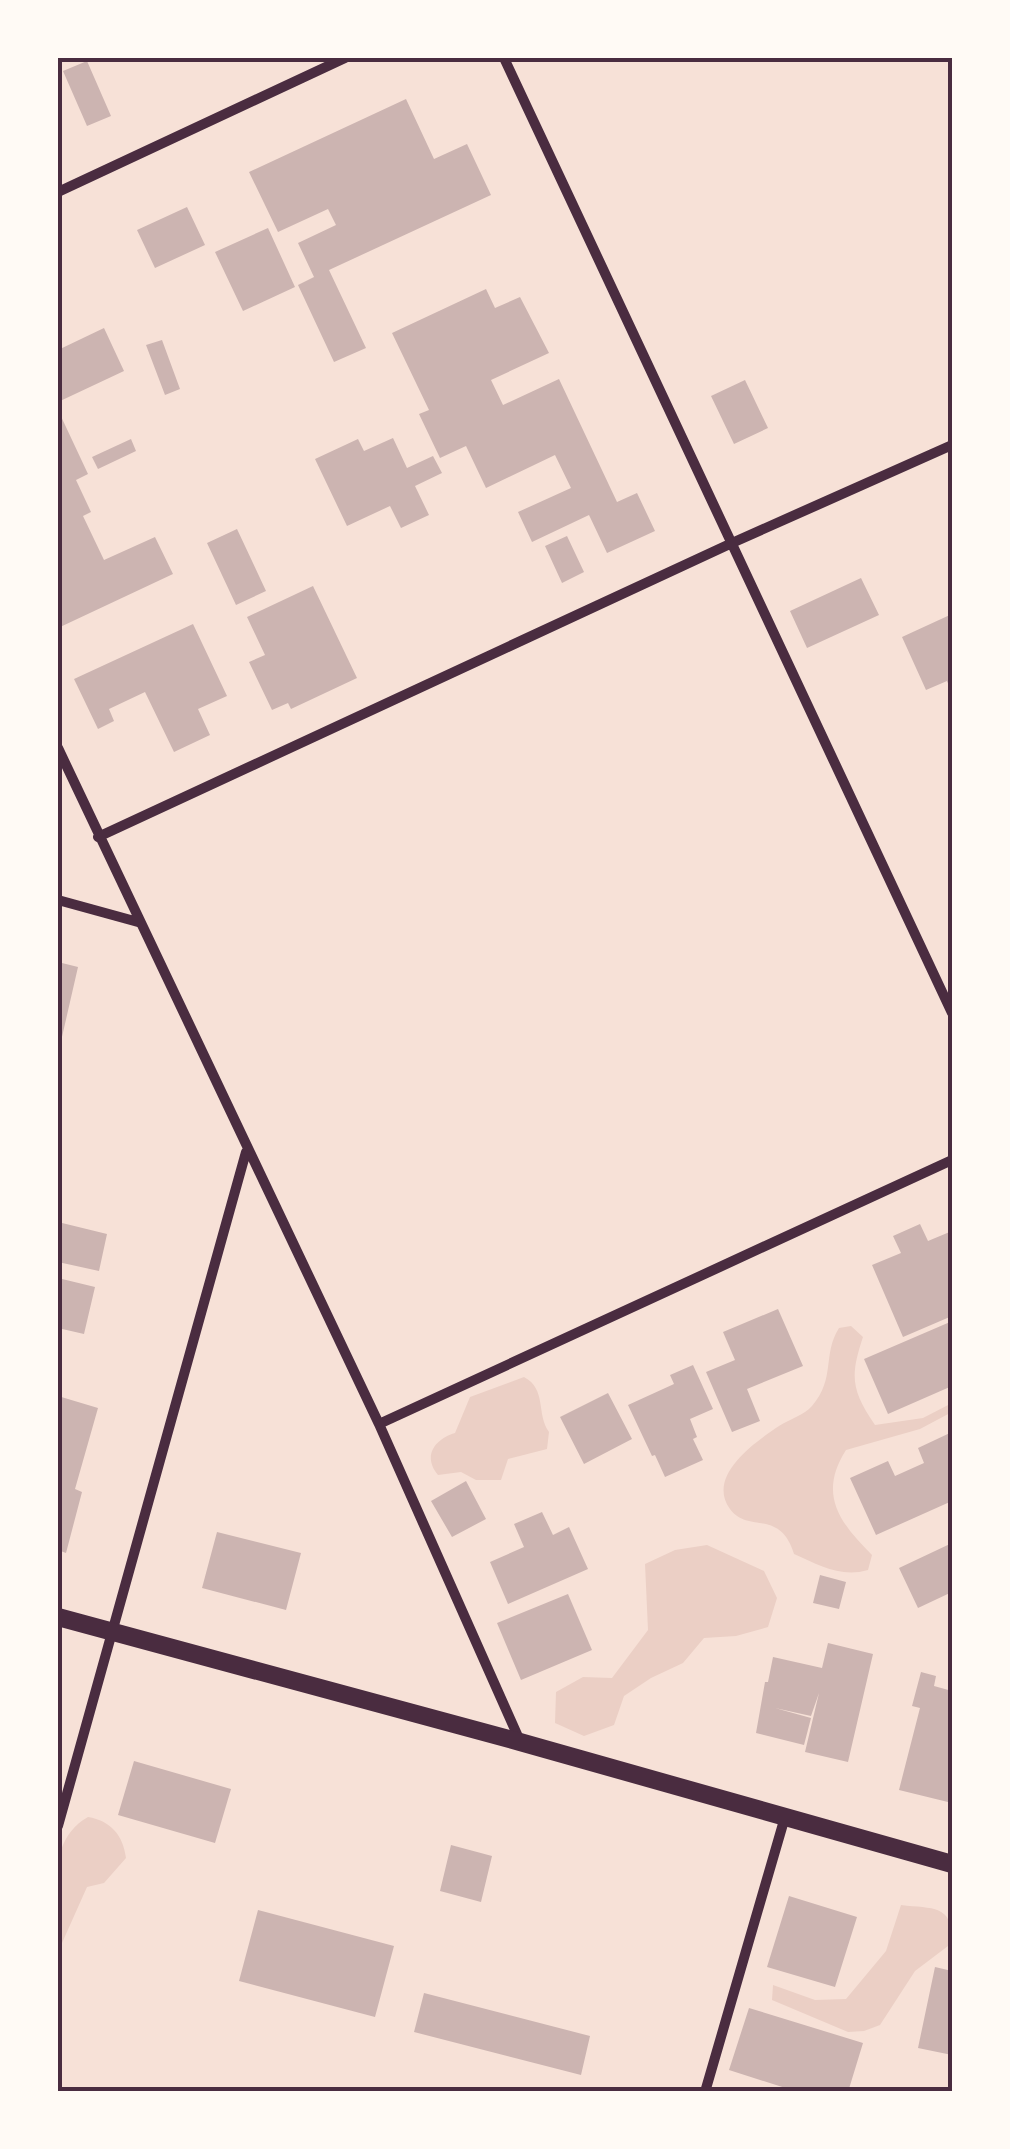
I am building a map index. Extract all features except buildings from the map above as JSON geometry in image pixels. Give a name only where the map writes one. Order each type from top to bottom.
[{"type":"street","points":[[58,192],[345,58]]},
{"type":"street","points":[[504,58],[952,1013]]},
{"type":"street","points":[[98,838],[952,445]]},
{"type":"street","points":[[58,748],[379,1424],[520,1742]]},
{"type":"street","points":[[58,900],[138,922]]},
{"type":"street","points":[[58,1826],[247,1151]]},
{"type":"street","points":[[379,1424],[952,1160]]},
{"type":"street","points":[[58,1617],[952,1864]]},
{"type":"street","points":[[705,2092],[785,1817]]},
{"type":"shaded area","points":[[851,1326],[863,1337],[856,1362],[857,1392],[875,1425],[923,1418],[952,1403],[952,1412],[920,1429],[846,1450],[838,1466],[833,1494],[842,1519],[872,1555],[868,1570],[858,1572],[830,1569],[794,1554],[781,1531],[737,1516],[724,1497],[724,1484],[736,1461],[769,1433],[812,1406],[824,1386],[834,1338],[839,1328]]},
{"type":"shaded area","points":[[524,1377],[539,1395],[549,1432],[547,1449],[508,1459],[501,1480],[476,1480],[461,1472],[438,1475],[431,1461],[433,1449],[455,1433],[470,1397]]},
{"type":"shaded area","points":[[707,1545],[764,1571],[777,1598],[768,1627],[736,1636],[704,1638],[683,1663],[624,1696],[614,1725],[584,1736],[555,1723],[556,1692],[583,1677],[612,1678],[648,1630],[645,1564],[675,1550]]},
{"type":"shaded area","points":[[88,1817],[114,1830],[126,1858],[104,1883],[87,1887],[58,1952],[58,1859],[74,1828]]},
{"type":"shaded area","points":[[901,1905],[932,1908],[945,1915],[952,1943],[915,1971],[880,2025],[848,2032],[772,2000],[773,1985],[815,2000],[846,1999],[886,1951]]}]
